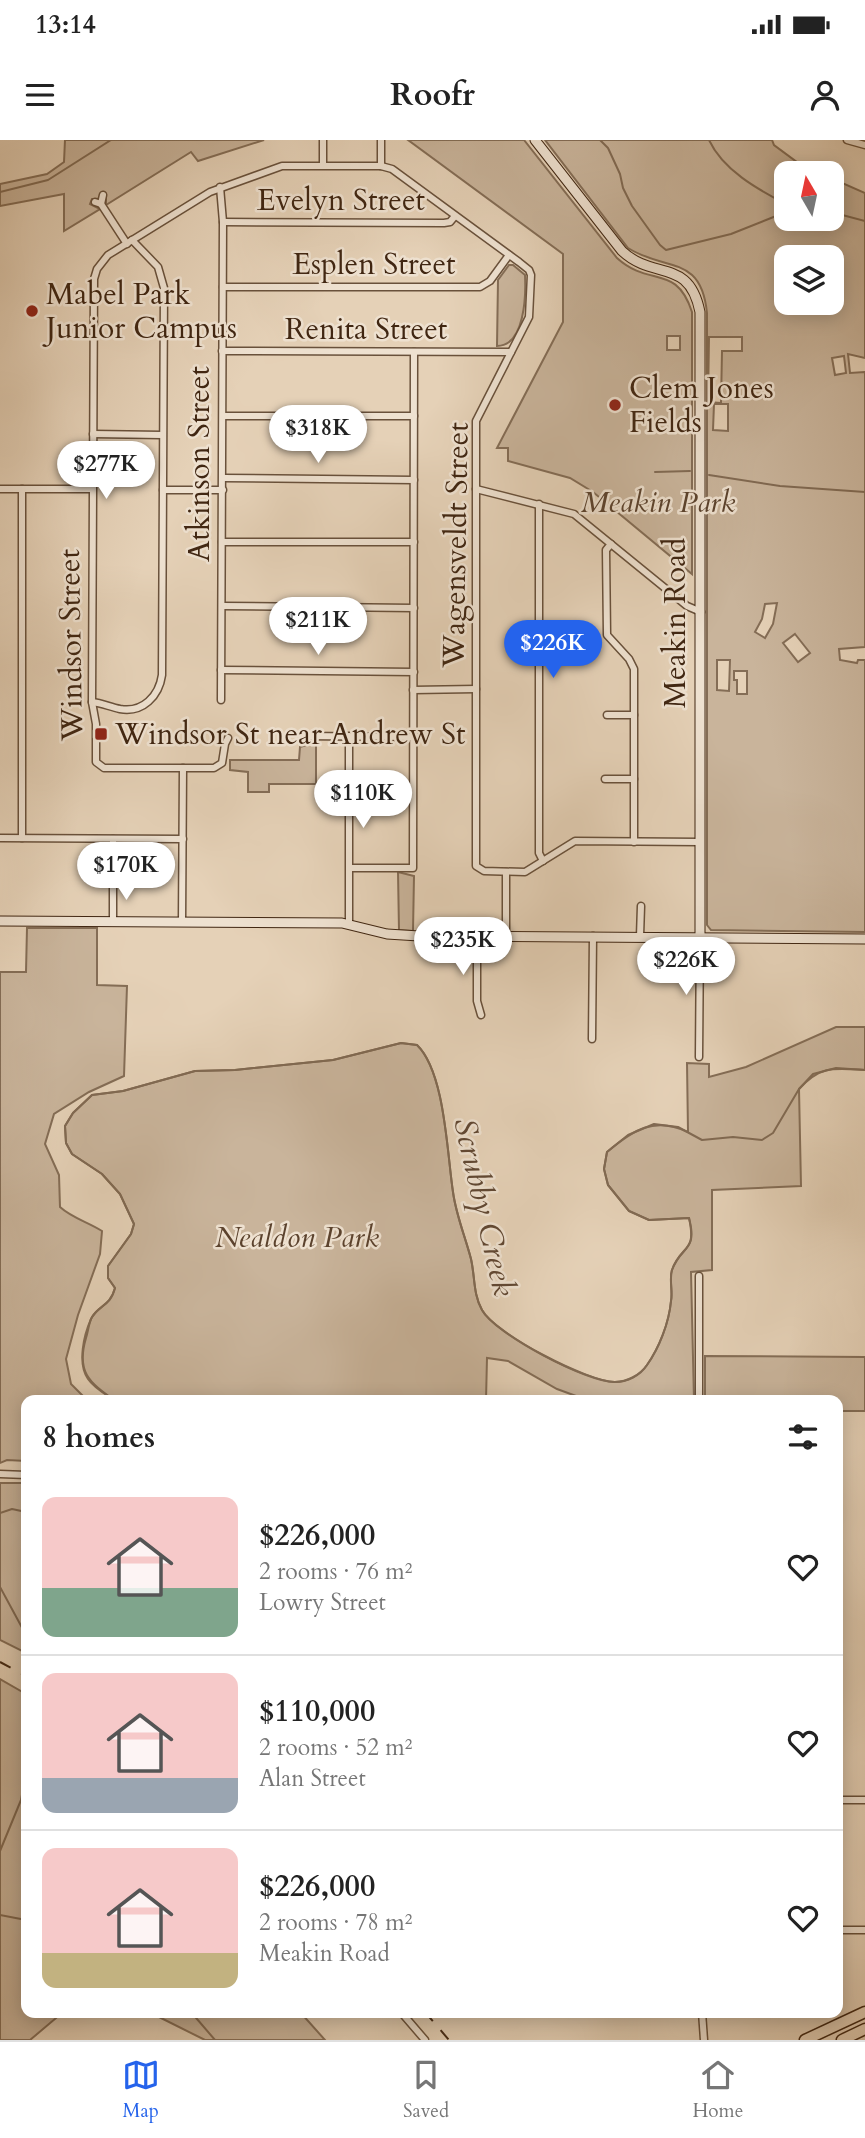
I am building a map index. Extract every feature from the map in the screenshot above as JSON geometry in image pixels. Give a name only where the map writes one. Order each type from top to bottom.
[{"type":"highway","points":[[805,2040],[865,2012]]},
{"type":"highway","points":[[842,2040],[865,2029]]},
{"type":"highway","points":[[848,2040],[865,2035]]},
{"type":"street","points":[[323,140],[323,165]]},
{"type":"street","points":[[381,140],[381,166]]},
{"type":"street","name":"Meakin Road","points":[[535,140],[622,251],[640,264],[684,278],[697,296],[700,312],[699,1057]]},
{"type":"street","points":[[847,140],[865,145]]},
{"type":"street","name":"Wagensveldt Street","points":[[129,242],[220,187],[282,166],[381,166],[392,169],[527,268],[531,275],[530,312],[476,421],[475,862],[477,868],[484,871],[506,872]]},
{"type":"street","name":"Atkinson Street","points":[[220,187],[223,222],[221,700]]},
{"type":"street","points":[[92,702],[120,709],[136,708],[154,697],[161,683],[164,288],[158,267],[129,242],[98,203],[103,195]]},
{"type":"street","name":"Evelyn Street","points":[[223,222],[444,223],[450,222],[455,216]]},
{"type":"street","name":"Windsor Street","points":[[129,242],[102,261],[94,279],[92,702],[96,724],[95,757],[99,766],[183,768]]},
{"type":"street","name":"Esplen Street","points":[[223,286],[480,286],[490,281],[509,255]]},
{"type":"street","name":"Renita Street","points":[[222,351],[511,352]]},
{"type":"street","points":[[350,868],[413,868],[414,352]]},
{"type":"street","points":[[223,416],[414,416]]},
{"type":"street","points":[[93,434],[162,435]]},
{"type":"street","points":[[223,478],[414,480]]},
{"type":"street","points":[[0,489],[92,489]]},
{"type":"street","points":[[22,489],[22,838]]},
{"type":"street","points":[[476,489],[574,514],[687,606],[701,612]]},
{"type":"street","points":[[163,490],[223,490]]},
{"type":"street","points":[[539,504],[539,853],[543,861]]},
{"type":"street","points":[[222,542],[414,542]]},
{"type":"street","points":[[611,544],[606,550],[607,635],[632,663],[634,842]]},
{"type":"street","points":[[222,606],[414,608]]},
{"type":"street","points":[[221,670],[414,672]]},
{"type":"street","points":[[413,690],[476,689]]},
{"type":"street","points":[[607,715],[634,715]]},
{"type":"street","points":[[303,736],[413,737]]},
{"type":"street","points":[[349,736],[349,924]]},
{"type":"street","points":[[182,922],[183,768],[219,766],[224,759],[228,738]]},
{"type":"street","points":[[605,779],[634,779]]},
{"type":"street","points":[[0,838],[183,839]]},
{"type":"street","points":[[113,839],[113,874]]},
{"type":"street","points":[[506,936],[506,872],[525,872],[575,841],[699,842]]},
{"type":"street","points":[[113,883],[113,921]]},
{"type":"street","points":[[640,936],[641,906]]},
{"type":"street","points":[[0,921],[349,924],[399,936],[865,939]]},
{"type":"street","points":[[477,935],[477,1001],[481,1014]]},
{"type":"street","points":[[592,1039],[593,936]]},
{"type":"street","points":[[699,1276],[699,1395]]},
{"type":"street","points":[[0,1474],[21,1475]]},
{"type":"street","points":[[843,1800],[865,1800]]},
{"type":"street","points":[[843,1930],[865,1930]]},
{"type":"street","points":[[406,2018],[425,2040]]},
{"type":"street","points":[[702,2018],[704,2040]]},
{"type":"green space","points":[[65,140],[264,140],[198,161],[191,152],[106,205],[106,195],[101,194],[98,199],[92,199],[90,204],[100,209],[64,231],[64,194],[0,206],[0,184],[47,174],[64,162]]},
{"type":"green space","name":"Meakin Park","points":[[408,140],[524,140],[617,258],[640,272],[670,281],[686,297],[692,312],[692,574],[593,492],[570,478],[508,461],[508,448],[497,448],[563,322],[563,254]],"holes":[[[667,336],[680,336],[680,350],[667,350]]]},
{"type":"green space","name":"Meakin Park","points":[[545,140],[772,140],[774,145],[796,161],[774,161],[774,231],[844,231],[844,184],[865,193],[865,358],[848,354],[850,373],[865,372],[865,647],[839,649],[840,660],[857,663],[858,660],[865,660],[865,932],[711,930],[707,925],[707,313],[703,294],[697,281],[689,273],[680,267],[628,248]],"holes":[[[709,337],[742,337],[742,351],[722,351],[721,403],[708,402]],[[844,356],[846,373],[835,375],[832,358]],[[714,404],[728,404],[728,431],[713,430]],[[777,603],[773,624],[765,638],[755,632],[762,619],[765,604]],[[795,634],[810,653],[798,662],[783,643]],[[717,660],[730,660],[729,691],[717,690]],[[734,671],[747,671],[747,694],[737,694],[737,680],[734,680]]]},
{"type":"green space","points":[[509,265],[513,265],[525,275],[524,306],[513,338],[506,344],[497,346],[498,280]]},
{"type":"green space","points":[[316,742],[316,784],[269,784],[269,792],[248,792],[248,772],[230,770],[230,760],[299,760],[300,747]]},
{"type":"green space","points":[[398,872],[414,876],[413,931],[399,930]]},
{"type":"green space","points":[[27,928],[97,928],[97,985],[127,986],[124,1076],[89,1092],[54,1114],[45,1144],[59,1175],[60,1207],[102,1231],[100,1254],[78,1315],[66,1359],[71,1384],[82,1395],[21,1395],[21,1461],[7,1460],[0,1463],[0,972],[26,972]]},
{"type":"green space","name":"Nealdon Park","points":[[836,1027],[865,1027],[865,1070],[821,1072],[799,1089],[801,1186],[712,1190],[712,1270],[691,1272],[694,1395],[573,1395],[557,1389],[508,1361],[487,1358],[486,1395],[106,1395],[88,1379],[82,1357],[88,1326],[94,1314],[113,1294],[115,1288],[108,1278],[108,1266],[131,1234],[134,1224],[120,1194],[102,1174],[72,1154],[66,1143],[65,1126],[73,1113],[92,1095],[123,1091],[195,1071],[235,1070],[333,1060],[401,1043],[417,1045],[434,1074],[439,1093],[454,1201],[482,1310],[504,1332],[564,1366],[602,1380],[620,1382],[641,1372],[659,1343],[670,1309],[672,1270],[690,1243],[691,1229],[689,1218],[649,1220],[629,1211],[608,1185],[604,1169],[607,1152],[626,1137],[654,1125],[676,1127],[688,1132],[687,1063],[709,1064],[709,1077],[746,1067]]},
{"type":"green space","points":[[705,1356],[865,1357],[865,1411],[843,1411],[843,1395],[705,1395]]},
{"type":"green space","points":[[0,1483],[21,1483],[21,1650],[0,1640]]},
{"type":"green space","points":[[0,1679],[21,1691],[21,2018],[56,2018],[30,2040],[0,2040]]},
{"type":"green space","points":[[161,2018],[305,2018],[325,2040],[205,2040]]},
{"type":"waterway","points":[[0,192],[48,180],[111,140]]},
{"type":"waterway","points":[[600,140],[608,148],[632,206],[666,250],[731,234],[774,217]]},
{"type":"waterway","points":[[709,140],[715,151],[732,169],[774,197]]},
{"type":"waterway","points":[[844,215],[865,221]]},
{"type":"waterway","points":[[655,472],[690,471]]},
{"type":"waterway","points":[[709,475],[780,486],[865,492]]},
{"type":"waterway","name":"Scrubby Creek","points":[[108,1395],[87,1375],[83,1350],[92,1317],[108,1302],[115,1288],[108,1278],[108,1266],[131,1234],[134,1224],[120,1194],[102,1174],[72,1154],[66,1143],[65,1126],[73,1113],[92,1095],[123,1091],[195,1071],[235,1070],[333,1060],[401,1043],[417,1045],[434,1074],[439,1093],[454,1201],[482,1310],[504,1331],[543,1355],[585,1374],[615,1382],[629,1380],[637,1375],[656,1351],[670,1309],[672,1270],[690,1243],[691,1230],[689,1218],[649,1220],[629,1211],[608,1185],[604,1169],[607,1152],[628,1135],[654,1124],[678,1127],[702,1140],[733,1137],[762,1140],[773,1133],[799,1089],[813,1074],[836,1068],[865,1070]]},
{"type":"waterway","name":"Scrubby Creek","points":[[0,1513],[12,1509],[21,1511]]},
{"type":"waterway","name":"Scrubby Creek","points":[[0,1587],[21,1626]]},
{"type":"waterway","name":"Scrubby Creek","points":[[0,1851],[21,1800]]},
{"type":"waterway","points":[[0,1915],[21,1919]]},
{"type":"waterway","points":[[196,2018],[215,2040]]},
{"type":"railway","points":[[0,1662],[21,1673]]},
{"type":"railway","points":[[430,2018],[449,2040]]},
{"type":"place","name":"Mabel Park Junior Campus","points":[[32,311]]},
{"type":"place","name":"Clem Jones Fields","points":[[615,405]]},
{"type":"place","name":"Windsor St near Andrew St","points":[[101,734]]}]
